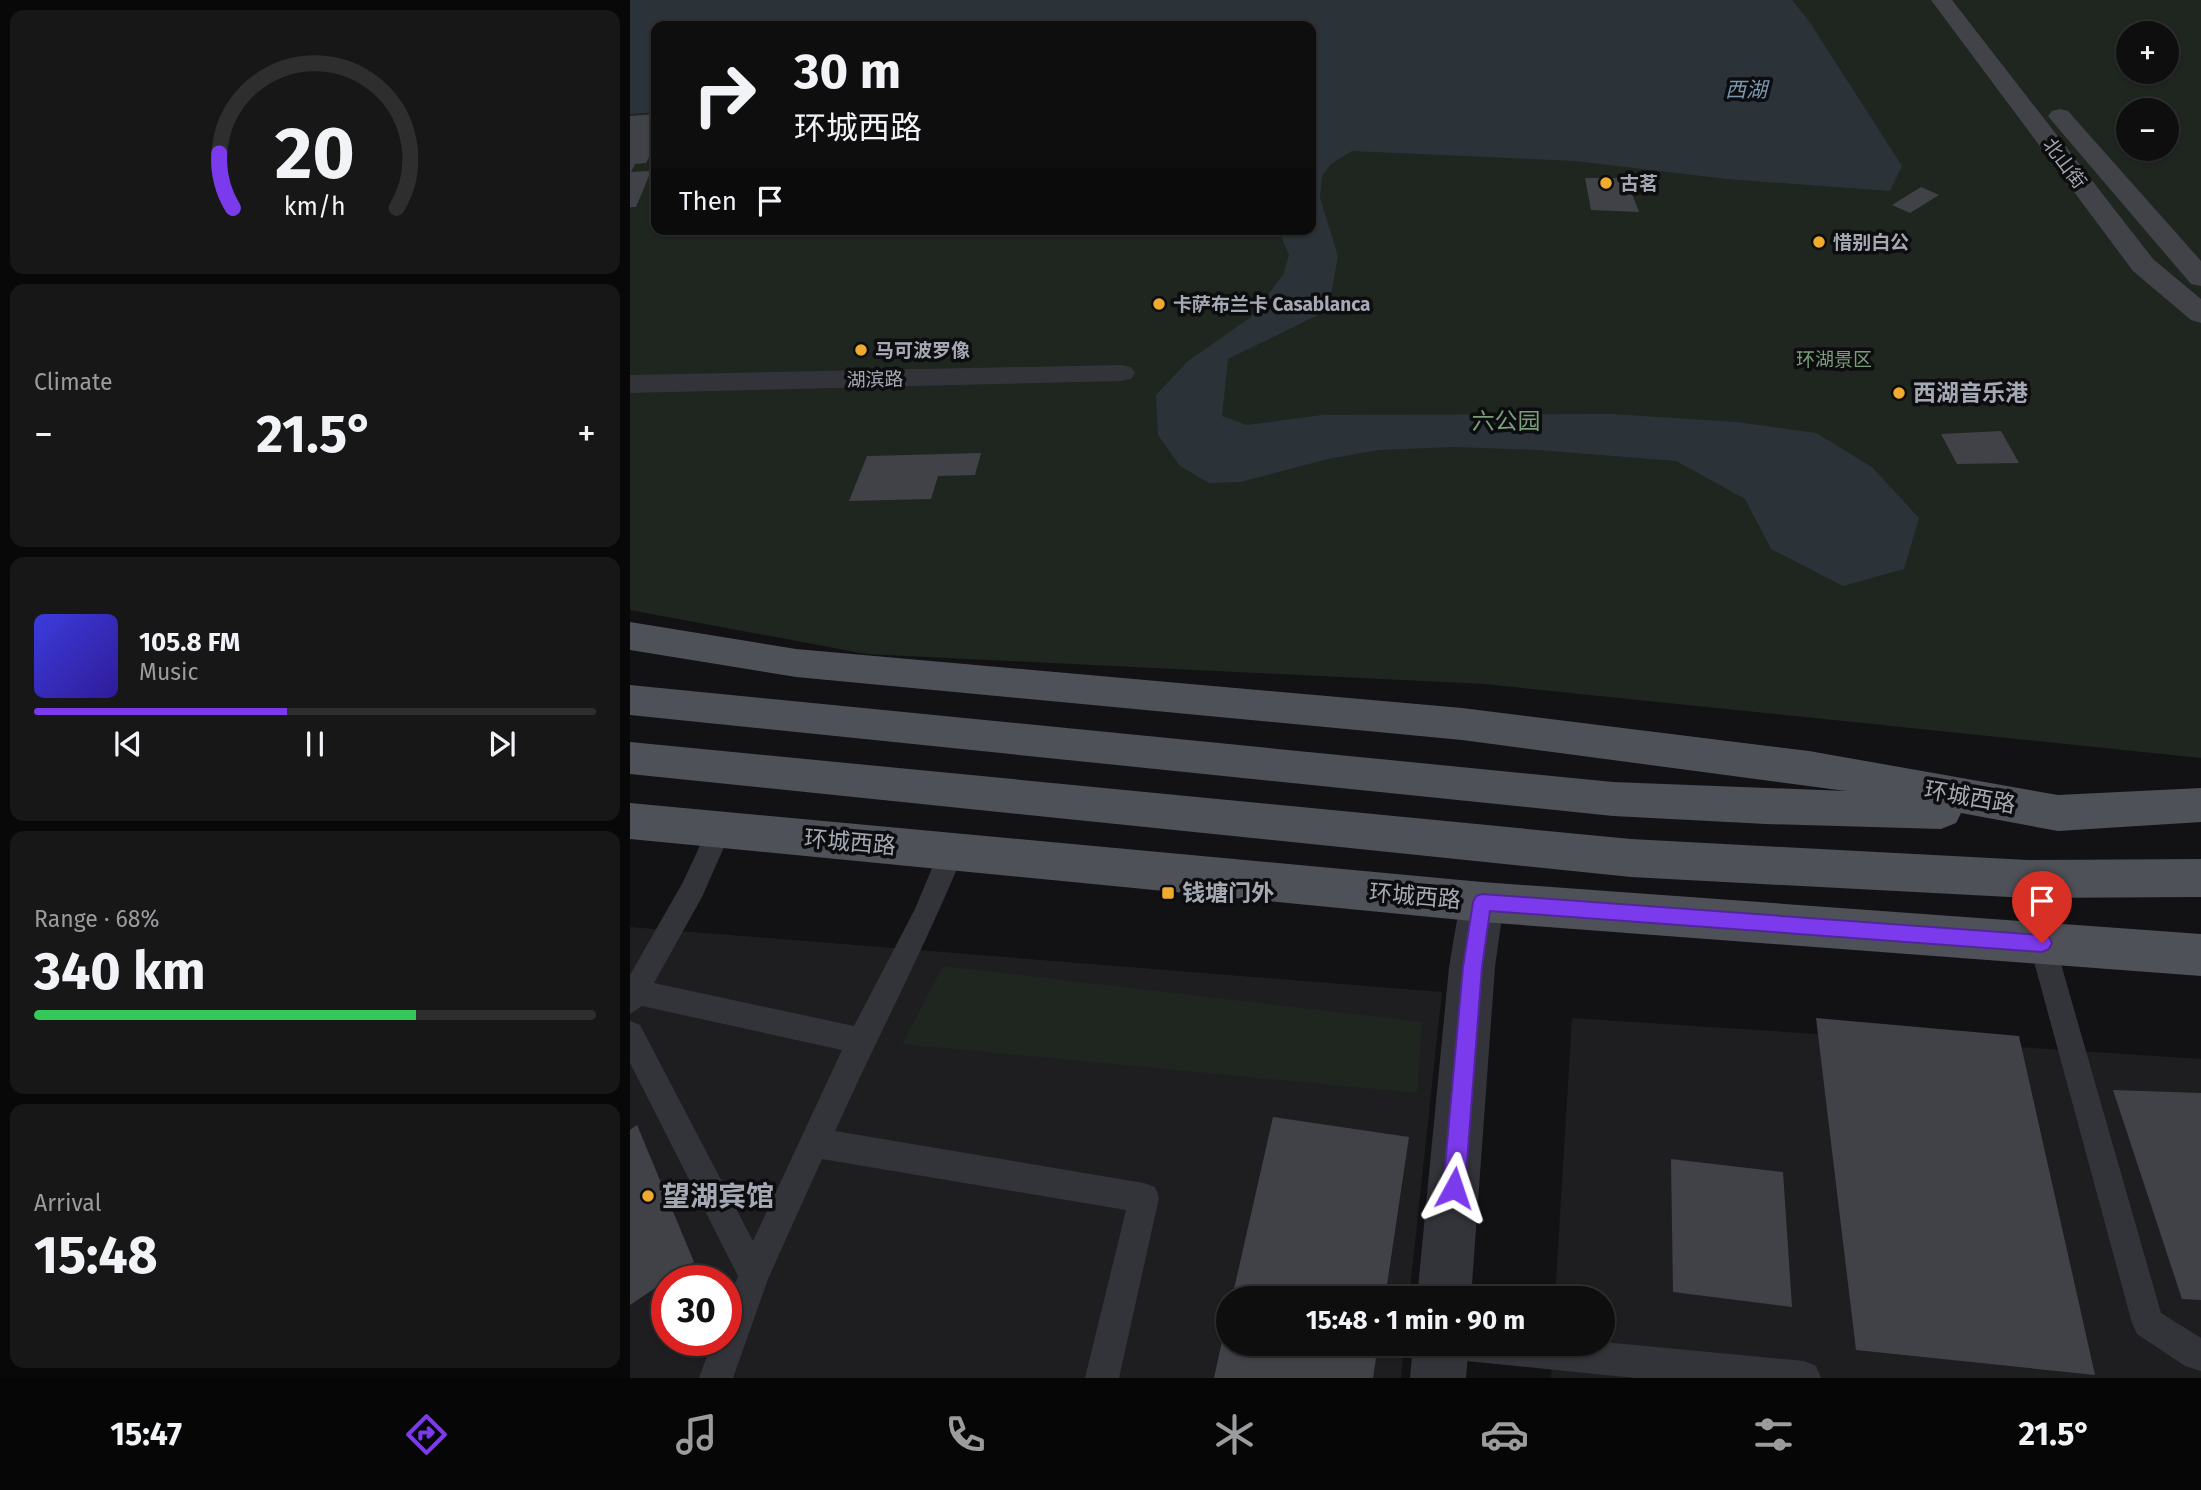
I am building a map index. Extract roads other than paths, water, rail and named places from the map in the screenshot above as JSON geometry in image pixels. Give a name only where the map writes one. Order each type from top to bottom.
[{"type":"main road","name":"北山街","points":[[1941,0],[2143,265],[2201,314]]},
{"type":"main road","name":"北山街","points":[[1962,0],[2201,278]]},
{"type":"main road","name":"环城西路","points":[[630,636],[796,663],[1475,726],[1809,768],[2058,813]]},
{"type":"main road","name":"环城西路","points":[[630,700],[1613,799],[1766,807],[2058,813],[2201,805]]},
{"type":"main road","points":[[630,758],[1631,858],[2028,879],[2201,878]]},
{"type":"main road","name":"环城西路","points":[[630,821],[1482,902],[2201,955]]},
{"type":"street","name":"湖滨路","points":[[630,384],[1121,373]]},
{"type":"street","points":[[1445,1286],[1472,967],[1482,902]]},
{"type":"street","points":[[1438,1378],[1440,1356]]},
{"type":"lane","points":[[720,829],[693,889],[632,994],[861,1041]]},
{"type":"lane","points":[[716,1378],[754,1275],[861,1041],[926,913],[951,852]]},
{"type":"lane","points":[[2042,943],[2148,1323],[2201,1355]]},
{"type":"lane","points":[[630,1034],[754,1275]]},
{"type":"lane","points":[[815,1143],[1144,1198],[1102,1378]]},
{"type":"lane","points":[[1579,1356],[1804,1378]]},
{"type":"water","name":"西湖","points":[[630,0],[1792,0],[1809,21],[1902,166],[1890,191],[1727,179],[1575,161],[1352,151],[1331,164],[1322,176],[1320,198],[1338,256],[1328,310],[1228,359],[1222,416],[1247,425],[1322,415],[1611,414],[1737,422],[1816,433],[1872,467],[1919,518],[1904,569],[1843,586],[1771,549],[1745,499],[1676,461],[1538,450],[1453,447],[1379,450],[1328,459],[1240,482],[1209,483],[1180,466],[1158,435],[1156,395],[1188,361],[1251,317],[1283,275],[1289,255],[1281,235],[1316,235],[1316,21],[651,21],[651,112],[630,114]]},
{"type":"place","name":"古茗","points":[[1606,183]]},
{"type":"place","name":"惜别白公","points":[[1819,242]]},
{"type":"place","name":"卡萨布兰卡 Casablanca","points":[[1159,304]]},
{"type":"place","name":"马可波罗像","points":[[861,350]]},
{"type":"place","name":"西湖音乐港","points":[[1899,393]]},
{"type":"place","name":"钱塘门外","points":[[1168,893]]},
{"type":"place","name":"望湖宾馆","points":[[648,1196]]},
{"type":"park label","name":"环湖景区","points":[[1834,359]]},
{"type":"park label","name":"六公园","points":[[1506,421]]}]
